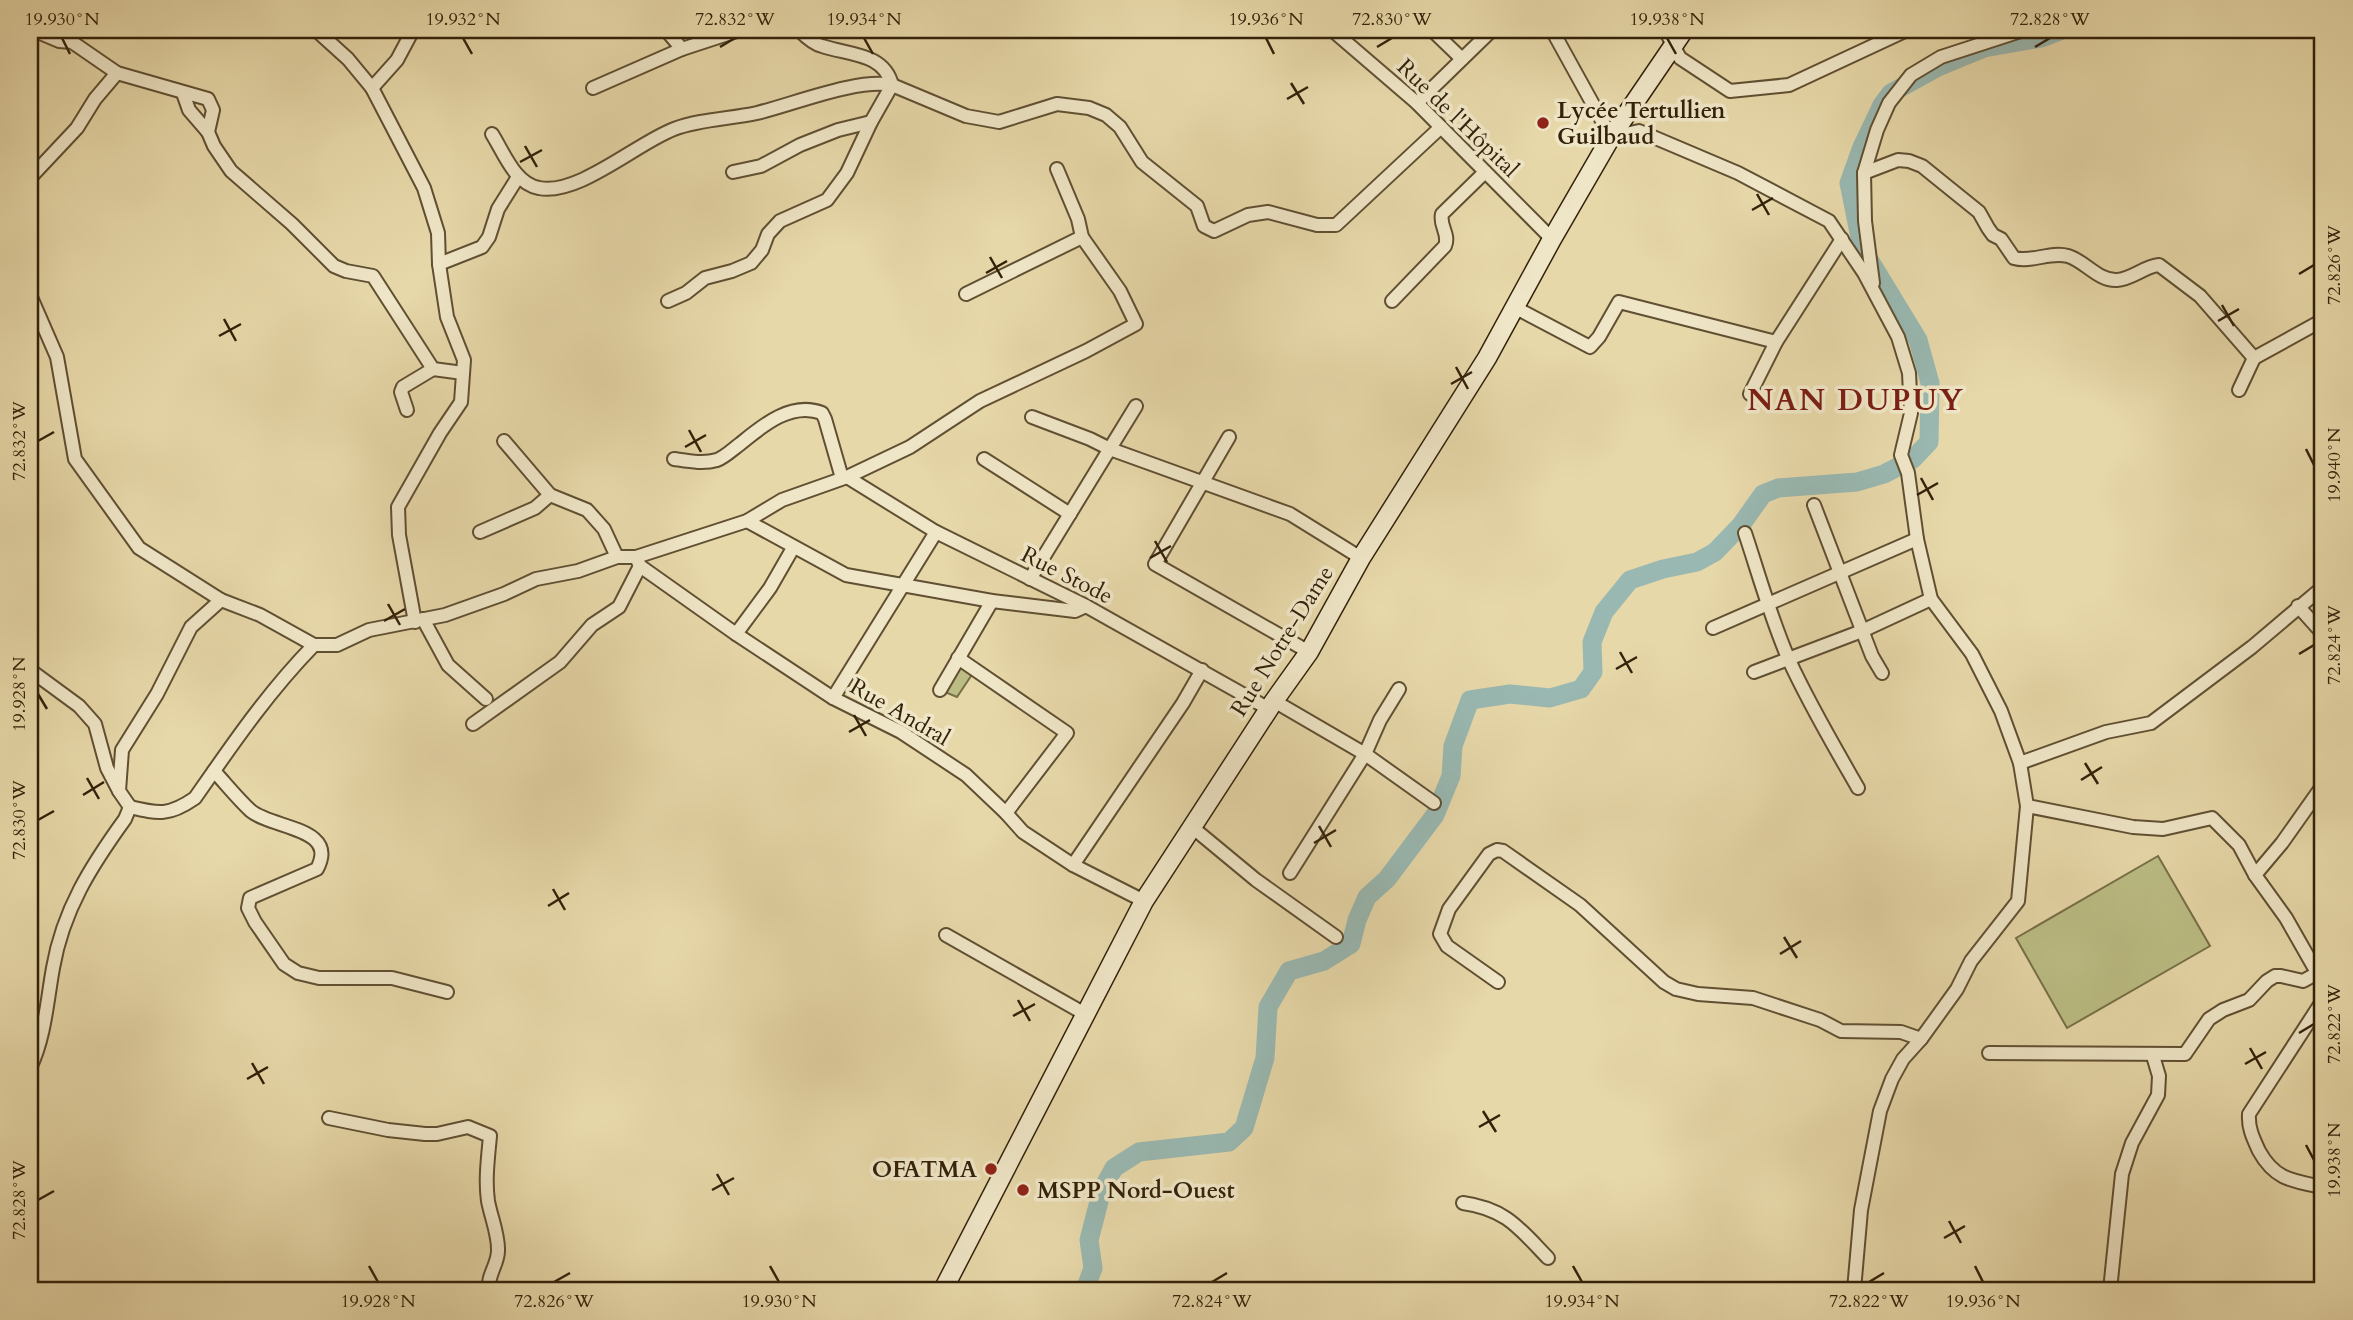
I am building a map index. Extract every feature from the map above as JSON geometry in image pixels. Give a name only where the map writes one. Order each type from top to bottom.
[{"type":"street","points":[[33,30],[59,41],[72,42],[117,73],[202,97],[211,104],[213,110],[208,132]]},
{"type":"street","points":[[316,30],[348,59],[372,88],[424,188],[432,209],[438,233],[439,264],[447,317],[464,359],[461,402],[398,507],[399,535],[419,621],[449,665],[486,699]]},
{"type":"street","points":[[372,88],[397,60],[413,30]]},
{"type":"street","points":[[666,30],[682,49]]},
{"type":"street","points":[[593,88],[682,49],[740,30]]},
{"type":"street","points":[[668,301],[686,293],[705,278],[751,263],[762,250],[768,234],[780,221],[827,200],[847,173],[892,85],[882,65],[858,55],[819,46],[799,30]]},
{"type":"street","name":"Rue de l'Hôpital","points":[[1332,30],[1417,103],[1552,239]]},
{"type":"street","points":[[1432,30],[1462,59]]},
{"type":"street","points":[[1417,103],[1492,30]]},
{"type":"street","points":[[1552,30],[1611,137],[1639,131],[1738,173],[1829,221],[1842,239],[1899,337],[1909,373],[1911,413],[1901,455],[1908,473],[1917,539],[1931,599],[1972,654],[2001,711],[2020,762],[2027,806],[2018,901],[1970,961],[1957,989],[1903,1059],[1880,1111],[1861,1210],[1854,1290]]},
{"type":"street","points":[[1674,34],[1680,58],[1730,91],[1789,85],[1907,30]]},
{"type":"street","points":[[1873,289],[1865,221],[1864,173],[1877,130],[1889,103],[1912,75],[1941,57],[2024,30]]},
{"type":"street","name":"Rue Notre-Dame","points":[[943,1290],[1144,901],[1271,705],[1309,652],[1361,558],[1487,358],[1552,239],[1674,34]]},
{"type":"street","points":[[30,178],[77,128],[95,99],[117,73]]},
{"type":"street","points":[[492,134],[518,177],[528,185],[541,189],[565,188],[673,130],[705,121],[770,110],[856,86],[879,83],[892,85],[966,116],[999,122],[1057,104],[1088,108],[1107,115],[1120,127],[1142,162],[1196,206],[1204,226],[1214,231],[1248,215],[1268,212],[1317,225],[1336,225],[1441,127]]},
{"type":"street","points":[[183,93],[189,110],[208,132],[231,171],[334,265],[346,271],[373,276],[433,369]]},
{"type":"street","points":[[733,172],[761,166],[800,145],[838,130],[871,122]]},
{"type":"street","points":[[1864,173],[1898,160],[1922,166],[1979,212],[1988,228],[2001,239],[2014,258],[2029,259],[2060,254],[2074,258],[2097,274],[2118,280],[2159,265],[2217,312],[2254,358]]},
{"type":"street","points":[[30,295],[57,357],[75,459],[139,548],[221,600],[260,615],[314,645],[337,645],[369,630],[445,615],[536,579],[578,571],[617,557],[638,562],[747,521],[782,500],[845,477],[910,447],[979,401],[1086,351],[1136,324],[1120,291],[1082,237],[1078,219],[1057,169]]},
{"type":"street","points":[[1392,300],[1445,246],[1447,236],[1442,214],[1485,172]]},
{"type":"street","points":[[439,264],[482,247],[489,237],[498,209],[518,177]]},
{"type":"street","points":[[966,294],[1082,237]]},
{"type":"street","points":[[1750,394],[1776,341],[1842,239]]},
{"type":"street","points":[[1514,307],[1590,347],[1599,337],[1619,302],[1776,341]]},
{"type":"street","points":[[2239,390],[2254,358],[2323,320]]},
{"type":"street","points":[[407,410],[401,392],[403,387],[433,369],[463,373]]},
{"type":"street","points":[[1030,579],[1136,406]]},
{"type":"street","points":[[674,458],[695,462],[718,460],[762,426],[794,410],[813,410],[822,413],[845,477]]},
{"type":"street","points":[[1032,416],[1110,449],[1290,514],[1361,558]]},
{"type":"street","points":[[1229,437],[1155,564],[1309,652]]},
{"type":"street","points":[[504,441],[550,495],[587,510],[604,529],[617,557]]},
{"type":"street","points":[[984,459],[1070,514]]},
{"type":"street","name":"Rue Stode","points":[[845,477],[936,532],[1086,606],[1202,670],[1365,754],[1434,803]]},
{"type":"street","points":[[480,532],[535,508],[550,495]]},
{"type":"street","points":[[1814,505],[1872,656],[1882,673]]},
{"type":"street","points":[[747,521],[846,575],[992,601],[1075,611],[1086,606]]},
{"type":"street","points":[[833,698],[936,532]]},
{"type":"street","points":[[1745,533],[1789,659],[1858,788]]},
{"type":"street","points":[[1713,628],[1917,539]]},
{"type":"street","points":[[736,634],[770,588],[793,548]]},
{"type":"street","points":[[473,724],[560,662],[592,625],[619,607],[638,562]]},
{"type":"street","name":"Rue Andral","points":[[638,562],[736,634],[833,698],[901,732],[966,775],[1023,832],[1073,865],[1144,901]]},
{"type":"street","points":[[2020,762],[2106,732],[2151,723],[2252,648],[2323,587]]},
{"type":"street","points":[[1754,672],[1862,631],[1931,599]]},
{"type":"street","points":[[119,791],[122,750],[157,694],[191,627],[221,600]]},
{"type":"street","points":[[940,690],[992,601]]},
{"type":"street","points":[[2298,606],[2323,634]]},
{"type":"street","points":[[30,670],[79,706],[95,724],[107,768],[130,807],[164,814],[183,806],[195,797],[273,690],[314,645]]},
{"type":"street","points":[[958,658],[1067,733],[1006,813]]},
{"type":"street","points":[[1073,865],[1183,703],[1202,670]]},
{"type":"street","points":[[1290,873],[1365,754],[1380,720],[1399,689]]},
{"type":"street","points":[[214,771],[252,811],[267,820],[312,835],[320,845],[322,859],[317,869],[250,898],[248,908],[255,922],[284,964],[298,973],[318,978],[392,978],[447,992]]},
{"type":"street","points":[[2255,875],[2282,843],[2323,785]]},
{"type":"street","points":[[1989,1053],[2185,1055],[2209,1019],[2249,1000],[2275,976],[2303,981],[2321,976],[2286,918],[2255,875],[2239,845],[2212,818],[2163,829],[2133,827],[2027,806]]},
{"type":"street","points":[[30,1068],[48,1007],[53,967],[65,921],[77,892],[125,819],[130,807]]},
{"type":"street","points":[[1192,827],[1256,880],[1336,937]]},
{"type":"street","points":[[1498,982],[1447,946],[1440,934],[1449,909],[1489,854],[1497,850],[1503,851],[1580,905],[1664,982],[1676,989],[1698,994],[1753,998],[1820,1020],[1841,1031],[1901,1032],[1921,1038]]},
{"type":"street","points":[[946,935],[1085,1014]]},
{"type":"street","points":[[2323,1000],[2249,1114],[2251,1134],[2266,1164],[2273,1171],[2288,1180],[2323,1186]]},
{"type":"street","points":[[2110,1290],[2122,1174],[2132,1143],[2158,1094],[2159,1076],[2153,1056]]},
{"type":"street","points":[[329,1118],[388,1130],[425,1134],[468,1127],[490,1136],[488,1202],[498,1245],[498,1258],[488,1277],[489,1290]]},
{"type":"street","points":[[1463,1203],[1484,1206],[1504,1216],[1548,1258]]},
{"type":"green space","points":[[958,658],[975,670],[957,697],[940,690]]},
{"type":"green space","points":[[2158,856],[2210,946],[2067,1028],[2016,938]]},
{"type":"waterway","points":[[1085,1290],[1093,1268],[1089,1240],[1102,1190],[1114,1168],[1139,1152],[1229,1142],[1244,1128],[1265,1058],[1268,1007],[1289,971],[1324,961],[1351,944],[1367,897],[1387,879],[1435,815],[1451,776],[1453,746],[1470,700],[1510,694],[1550,698],[1581,689],[1593,672],[1592,642],[1604,612],[1630,580],[1697,562],[1715,552],[1741,525],[1763,494],[1778,488],[1857,482],[1884,474],[1913,459],[1929,442],[1930,383],[1918,340],[1862,248],[1849,183],[1862,147],[1882,105],[1891,93],[1938,67],[1984,48],[2041,38],[2062,30]]},
{"type":"place","name":"Lycée Tertullien Guilbaud","points":[[1543,123]]},
{"type":"place","name":"OFATMA","points":[[991,1169]]},
{"type":"place","name":"MSPP Nord-Ouest","points":[[1023,1190]]},
{"type":"district","name":"NAN DUPUY","points":[[1856,400]]}]
